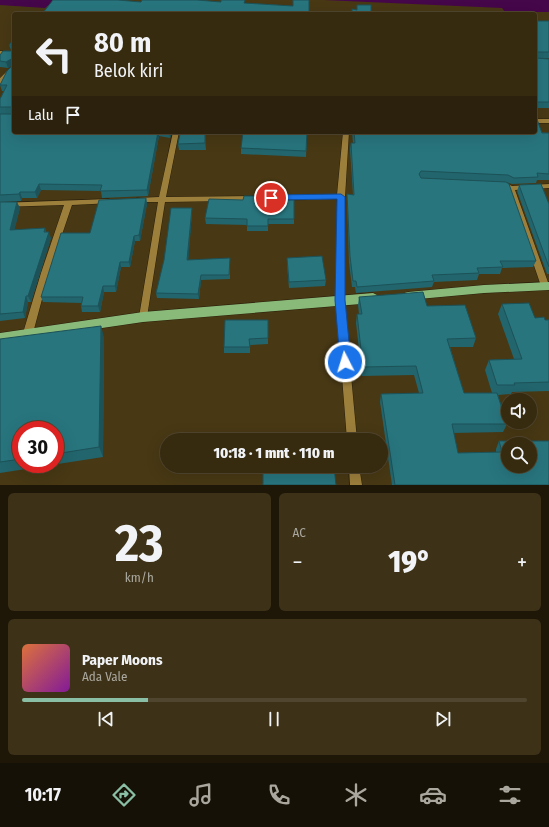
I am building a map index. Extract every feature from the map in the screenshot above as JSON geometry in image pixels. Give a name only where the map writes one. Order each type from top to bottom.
[{"type":"highway","points":[[400,296],[484,289],[547,286]]},
{"type":"highway","points":[[0,338],[143,317],[385,297]]},
{"type":"street","points":[[0,53],[12,54]]},
{"type":"street","points":[[0,82],[12,69]]},
{"type":"street","points":[[537,121],[549,121]]},
{"type":"street","points":[[143,317],[162,199],[176,134]]},
{"type":"street","points":[[346,134],[341,197],[340,300],[351,433]]},
{"type":"street","points":[[491,184],[506,185],[511,188],[549,186]]},
{"type":"street","points":[[511,188],[547,286]]},
{"type":"street","points":[[131,200],[341,197]]},
{"type":"street","points":[[0,205],[116,201]]},
{"type":"street","points":[[28,333],[45,273],[69,202]]},
{"type":"street","points":[[355,473],[356,485]]},
{"type":"shaded area","points":[[0,0],[55,0],[45,8],[0,5]]},
{"type":"shaded area","points":[[324,0],[549,0],[549,12],[505,12],[502,8]]},
{"type":"building","points":[[53,0],[118,0],[141,2],[142,0],[197,0],[221,2],[221,0],[245,0],[244,3],[293,6],[293,0],[309,0],[309,12],[44,12]]},
{"type":"building","points":[[357,5],[371,5],[371,12],[352,12],[352,9],[357,10]]},
{"type":"building","points":[[537,21],[549,21],[549,52],[537,52]]},
{"type":"building","points":[[3,51],[12,51],[12,59],[6,62],[0,61],[0,55]]},
{"type":"building","points":[[537,58],[549,59],[549,102],[537,102]]},
{"type":"building","points":[[12,66],[12,107],[0,107],[0,99],[7,85],[0,85],[7,71]]},
{"type":"building","points":[[0,114],[12,114],[12,134],[158,134],[147,190],[100,191],[102,185],[39,184],[35,192],[20,192],[19,194],[0,195]]},
{"type":"building","points":[[537,119],[542,133],[549,133],[549,174],[537,173],[538,177],[514,178],[508,175],[421,171],[419,174],[421,178],[506,182],[509,184],[536,261],[500,261],[503,267],[477,268],[479,273],[432,275],[434,281],[357,287],[356,281],[353,281],[350,256],[347,194],[354,195],[351,143],[355,143],[354,134],[537,134]]},
{"type":"building","points":[[180,134],[205,134],[205,143],[178,144]]},
{"type":"building","points":[[243,134],[307,134],[306,151],[241,148]]},
{"type":"building","points":[[541,184],[549,204],[549,267],[519,185]]},
{"type":"building","points":[[244,196],[270,196],[270,200],[294,200],[294,219],[268,219],[268,226],[247,226],[247,219],[205,218],[209,199],[243,200]]},
{"type":"building","points":[[146,198],[139,235],[134,236],[129,262],[120,262],[115,286],[103,286],[98,306],[81,306],[83,297],[41,297],[61,233],[90,233],[99,200]]},
{"type":"building","points":[[0,202],[17,202],[10,230],[45,228],[44,232],[49,232],[28,296],[26,296],[23,312],[0,314]]},
{"type":"building","points":[[171,208],[192,208],[187,260],[230,258],[229,275],[201,275],[198,294],[156,293],[164,260]]},
{"type":"building","points":[[322,256],[326,280],[289,282],[287,258]]},
{"type":"building","points":[[423,292],[427,306],[465,305],[476,338],[447,339],[464,393],[497,393],[501,405],[501,424],[452,424],[458,453],[501,452],[501,473],[537,473],[537,441],[549,441],[549,485],[395,485],[381,394],[423,393],[416,366],[363,367],[357,314],[362,314],[359,297]]},
{"type":"building","points":[[529,303],[535,318],[544,317],[545,320],[549,320],[549,382],[497,385],[489,360],[522,359],[502,304]]},
{"type":"building","points":[[225,320],[268,320],[268,338],[249,339],[250,347],[224,347]]},
{"type":"building","points":[[101,326],[99,447],[64,453],[64,421],[12,421],[12,460],[0,462],[0,339]]},
{"type":"building","points":[[263,473],[335,473],[336,485],[263,485]]},
{"type":"route","points":[[271,198],[341,197],[340,300],[345,362]]}]
